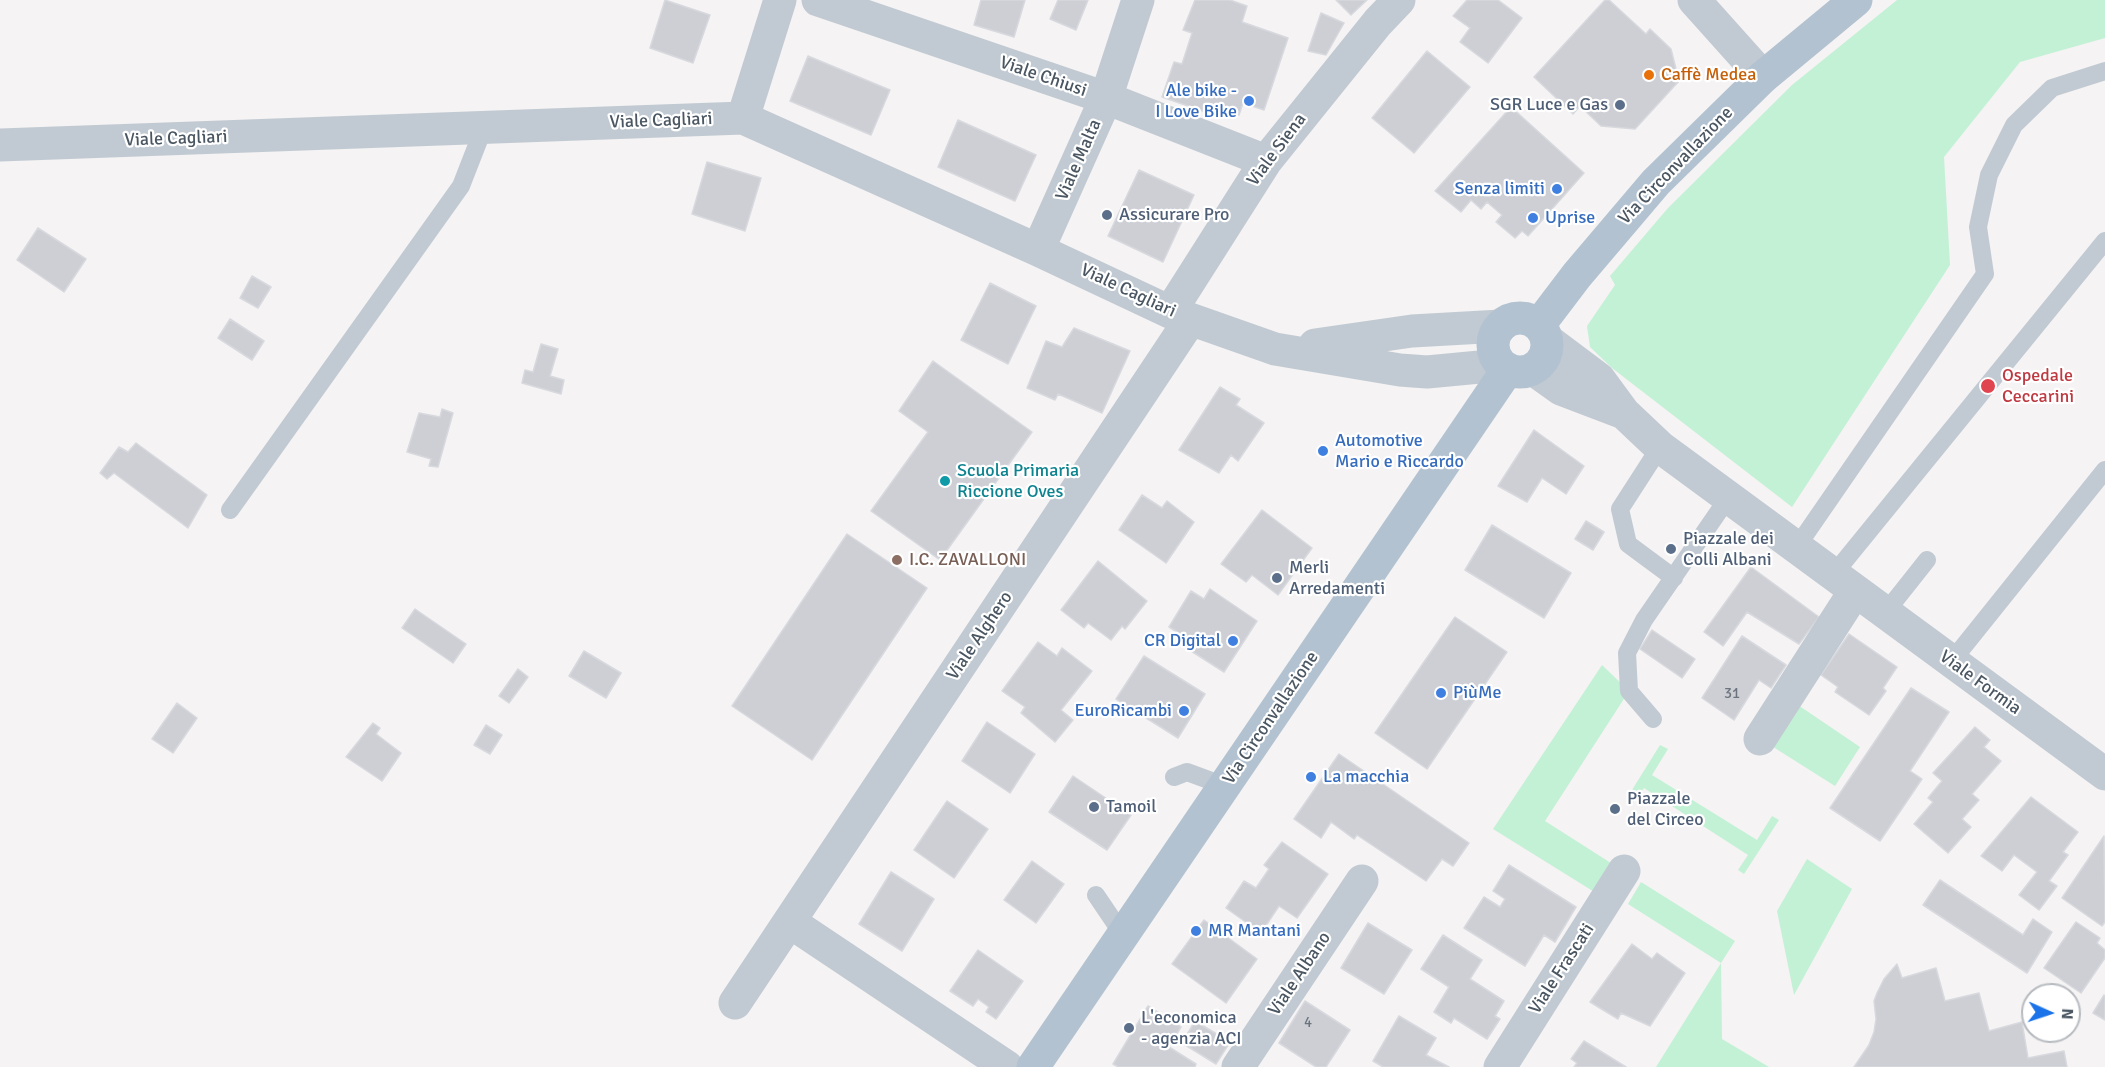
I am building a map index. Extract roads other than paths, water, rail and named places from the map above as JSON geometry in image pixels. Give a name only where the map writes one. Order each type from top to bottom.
[{"type":"main road","name":"Via Circonvallazione","points":[[1032,1067],[1514,368],[1545,357],[1543,333],[1577,274],[1656,182],[1763,77],[1856,0]]},
{"type":"main road","points":[[1514,368],[1493,350],[1496,333],[1501,326],[1516,318],[1533,320],[1543,333]]},
{"type":"street","points":[[743,118],[780,0]]},
{"type":"street","name":"Viale Chiusi","points":[[818,0],[1106,98],[1266,161]]},
{"type":"street","name":"Viale Malta","points":[[1038,249],[1106,98],[1138,0]]},
{"type":"street","name":"Viale Siena","points":[[1180,316],[1266,161],[1378,22],[1399,0]]},
{"type":"street","points":[[1694,0],[1763,77]]},
{"type":"street","name":"Viale Cagliari","points":[[0,145],[743,118],[1038,249],[1180,316],[1275,350],[1400,370],[1427,372],[1514,368]]},
{"type":"street","name":"Viale Alghero","points":[[735,1003],[790,922],[1180,316]]},
{"type":"street","name":"Viale Cagliari","points":[[1275,350],[1412,331],[1501,326]]},
{"type":"street","name":"Viale Formia","points":[[1543,333],[1599,379],[1624,412],[1660,447],[2105,774]]},
{"type":"street","name":"Viale Formia","points":[[1514,368],[1561,389],[1624,412]]},
{"type":"street","points":[[1760,739],[1844,583]]},
{"type":"street","name":"Viale Frascati","points":[[1500,1067],[1624,871]]},
{"type":"street","name":"Viale Albano","points":[[1238,1067],[1362,881]]},
{"type":"street","points":[[790,922],[1007,1067]]},
{"type":"lane","points":[[1796,548],[1985,274],[1978,227],[1989,175],[2014,125],[2052,88],[2105,71]]},
{"type":"lane","points":[[230,510],[461,186],[484,127]]},
{"type":"lane","points":[[1844,583],[2101,252]]},
{"type":"lane","points":[[1660,447],[1620,509],[1628,544],[1674,578]]},
{"type":"lane","points":[[1951,662],[2105,470]]},
{"type":"lane","points":[[1653,719],[1629,692],[1627,653],[1644,620],[1728,498]]},
{"type":"lane","points":[[1885,613],[1927,560]]},
{"type":"lane","points":[[1174,777],[1186,772],[1225,786]]},
{"type":"lane","points":[[1096,895],[1123,935]]},
{"type":"place","name":"Caffè Medea","points":[[1649,75]]},
{"type":"place","name":"Ale bike - I Love Bike","points":[[1249,101]]},
{"type":"place","name":"SGR Luce e Gas","points":[[1620,105]]},
{"type":"place","name":"Senza limiti","points":[[1557,189]]},
{"type":"place","name":"Assicurare Pro","points":[[1107,215]]},
{"type":"place","name":"Uprise","points":[[1533,218]]},
{"type":"place","name":"Ospedale Ceccarini","points":[[1988,386]]},
{"type":"place","name":"Automotive Mario e Riccardo","points":[[1323,451]]},
{"type":"place","name":"Scuola Primaria Riccione Oves","points":[[945,481]]},
{"type":"place","name":"Piazzale dei Colli Albani","points":[[1671,549]]},
{"type":"place","name":"I.C. ZAVALLONI","points":[[897,560]]},
{"type":"place","name":"Merli Arredamenti","points":[[1277,578]]},
{"type":"place","name":"CR Digital","points":[[1233,641]]},
{"type":"place","name":"PiùMe","points":[[1441,693]]},
{"type":"place","name":"EuroRicambi","points":[[1184,711]]},
{"type":"place","name":"La macchia","points":[[1311,777]]},
{"type":"place","name":"Tamoil","points":[[1094,807]]},
{"type":"place","name":"Piazzale del Circeo","points":[[1615,809]]},
{"type":"place","name":"MR Mantani","points":[[1196,931]]},
{"type":"place","name":"L'economica - agenzia ACI","points":[[1129,1028]]}]
